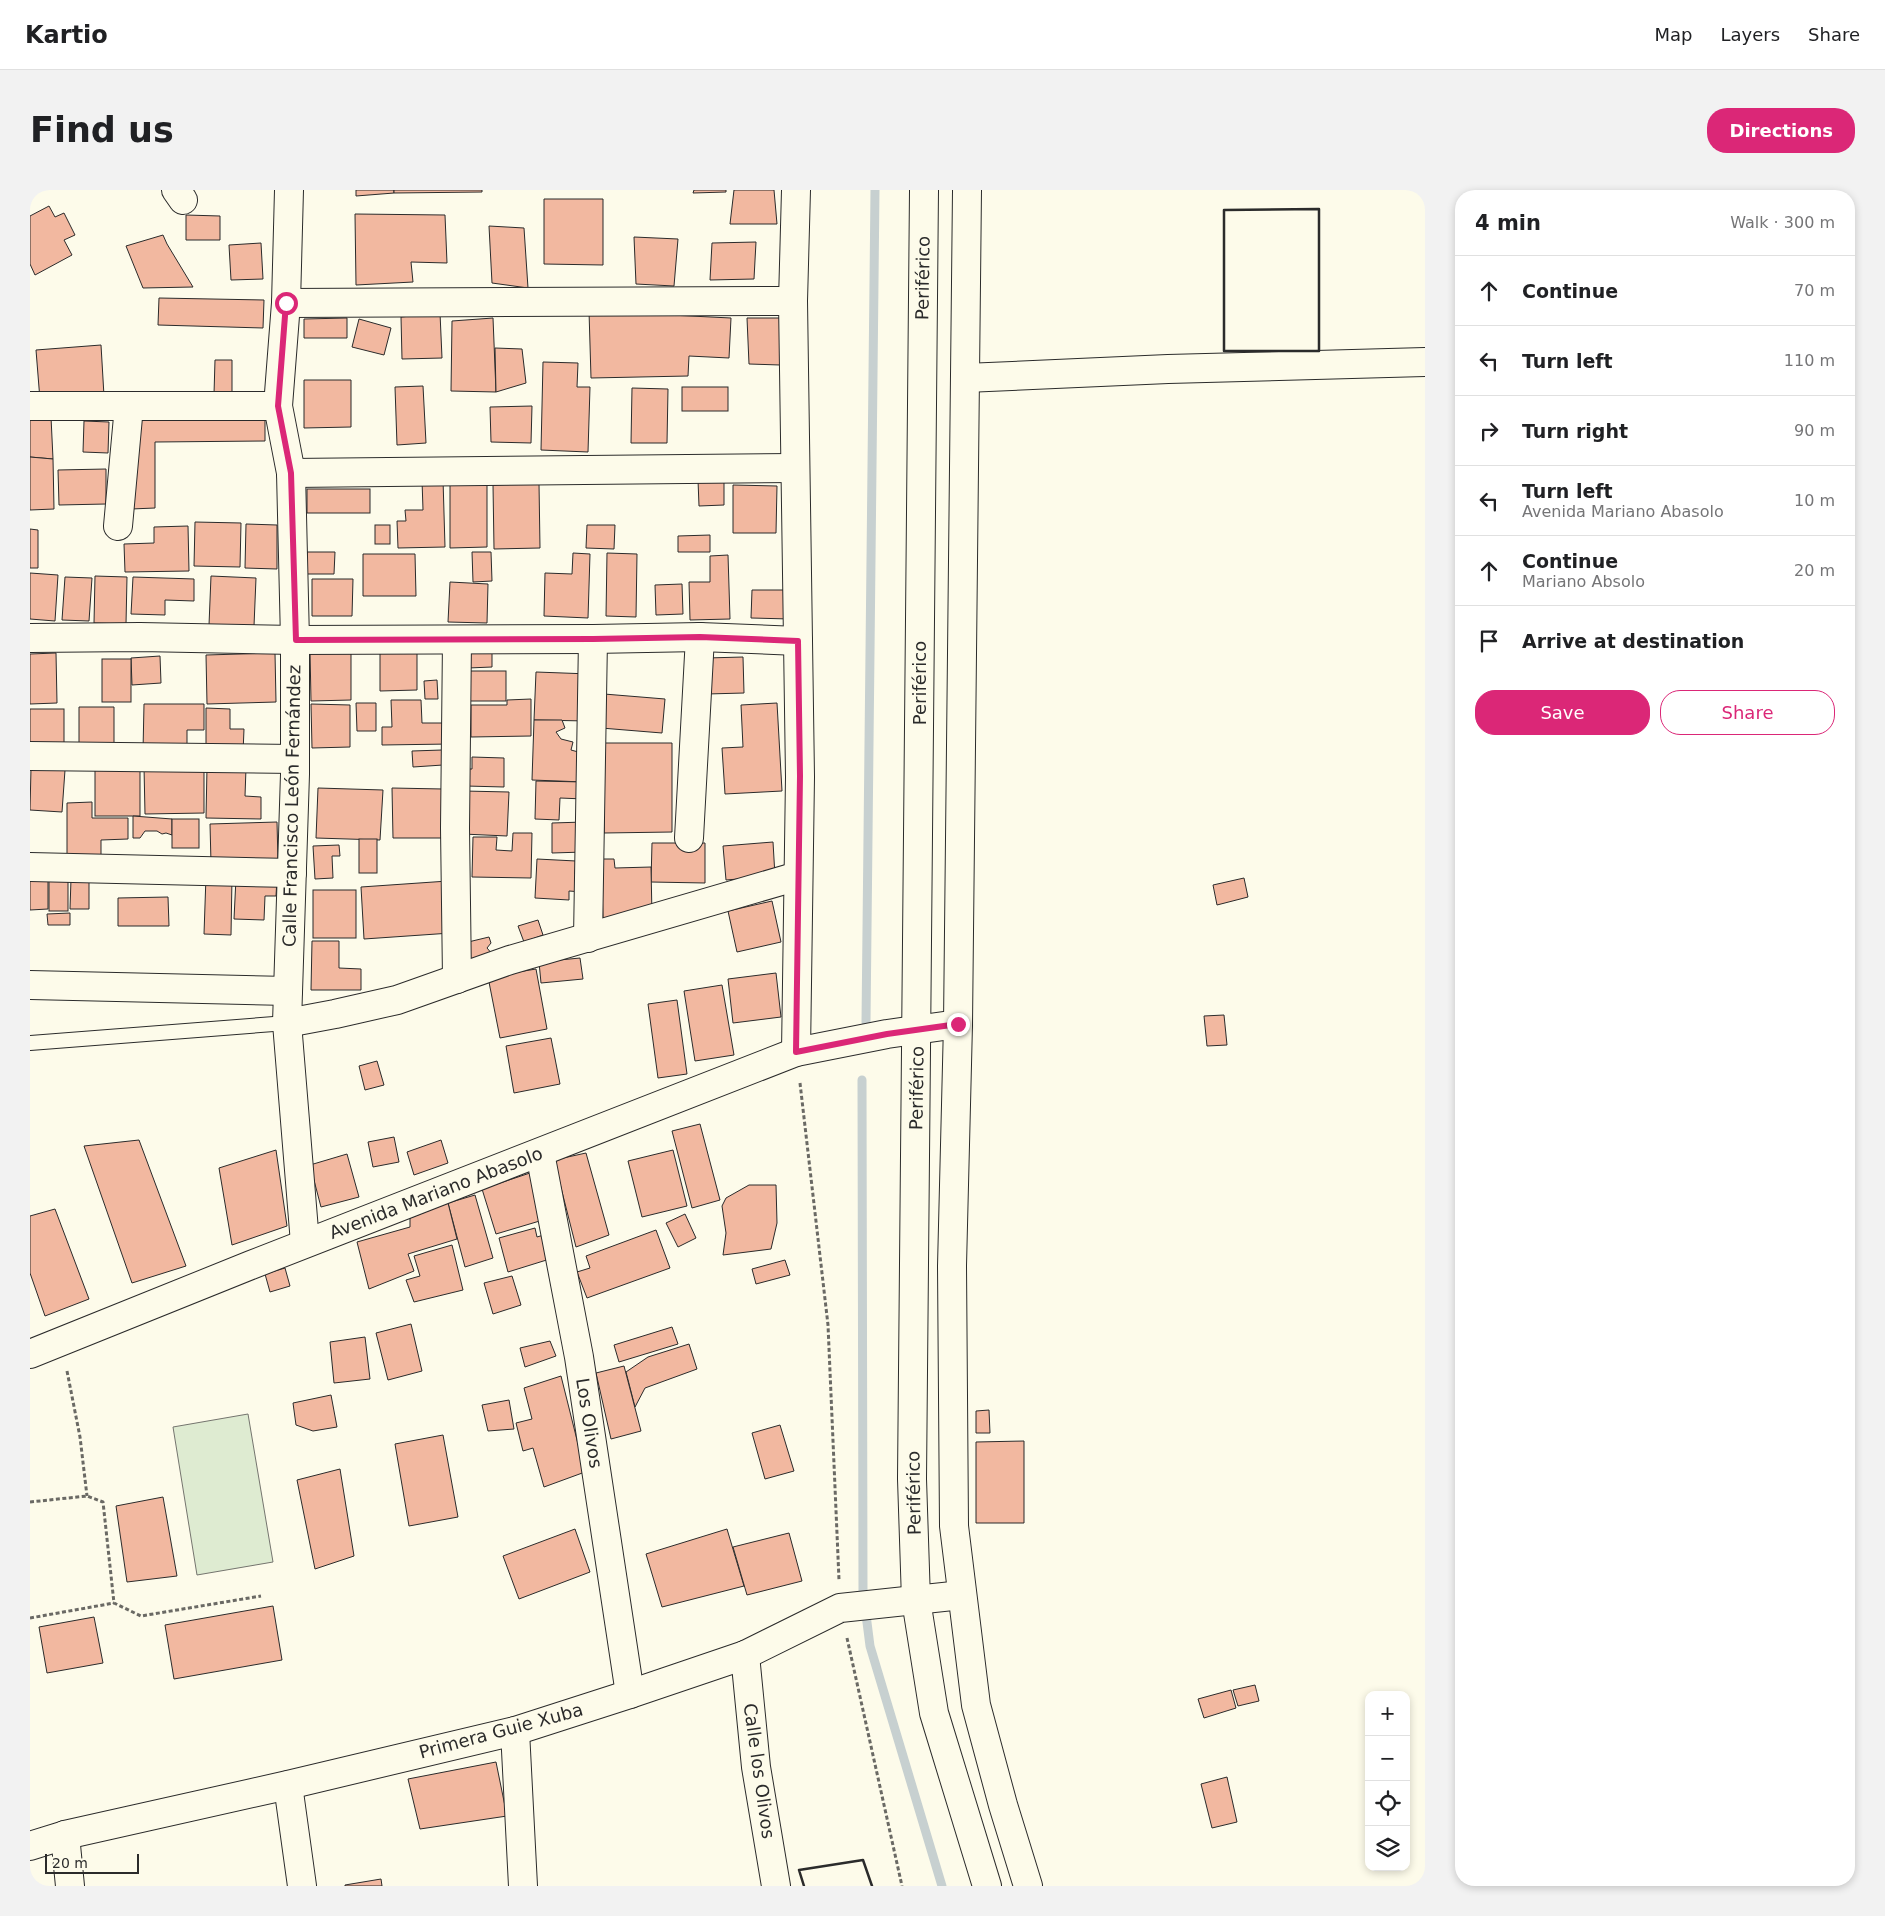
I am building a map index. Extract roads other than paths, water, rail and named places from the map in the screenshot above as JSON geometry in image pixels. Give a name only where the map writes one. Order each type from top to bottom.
[{"type":"street","name":"Calle Francisco León Fernández","points":[[289,190],[286,303],[278,406],[291,473],[296,640],[295,759],[287,1022],[305,1244]]},
{"type":"street","points":[[796,190],[793,301],[800,776],[796,1052]]},
{"type":"street","name":"Periférico","points":[[924,190],[918,1029],[912,1479],[916,1600],[934,1713],[987,1886]]},
{"type":"street","points":[[967,190],[958,1024],[952,1266],[954,1526],[976,1705],[1003,1805],[1028,1886]]},
{"type":"street","points":[[286,303],[793,301]]},
{"type":"street","points":[[965,378],[1168,369],[1425,362]]},
{"type":"street","points":[[30,406],[278,406]]},
{"type":"street","points":[[118,526],[129,406]]},
{"type":"street","points":[[291,473],[795,468]]},
{"type":"street","points":[[30,638],[140,637],[296,640],[457,640],[700,637],[798,641]]},
{"type":"street","points":[[689,838],[700,637]]},
{"type":"street","points":[[588,938],[593,639]]},
{"type":"street","points":[[457,640],[455,828],[457,979]]},
{"type":"street","points":[[30,756],[295,759]]},
{"type":"street","points":[[30,867],[292,873]]},
{"type":"street","points":[[287,1022],[335,1014],[397,1000],[510,960],[798,876]]},
{"type":"street","points":[[30,985],[288,991]]},
{"type":"street","name":"Avenida Mariano Abasolo","points":[[30,1354],[796,1052],[844,1041],[958,1024]]},
{"type":"street","name":"Los Olivos","points":[[540,1153],[579,1357],[630,1694]]},
{"type":"street","name":"Primera Guie Xuba","points":[[30,1846],[65,1835],[515,1731],[745,1655],[845,1606],[962,1595]]},
{"type":"street","name":"Calle los Olivos","points":[[745,1655],[756,1766],[776,1886]]},
{"type":"street","points":[[515,1731],[523,1886]]},
{"type":"street","points":[[288,1785],[302,1886]]},
{"type":"street","points":[[65,1835],[70,1886]]},
{"type":"lane","points":[[30,1043],[287,1022]]},
{"type":"waterway","points":[[866,1022],[875,190]]},
{"type":"waterway","points":[[862,1080],[863,1591],[870,1646],[942,1886]]}]
